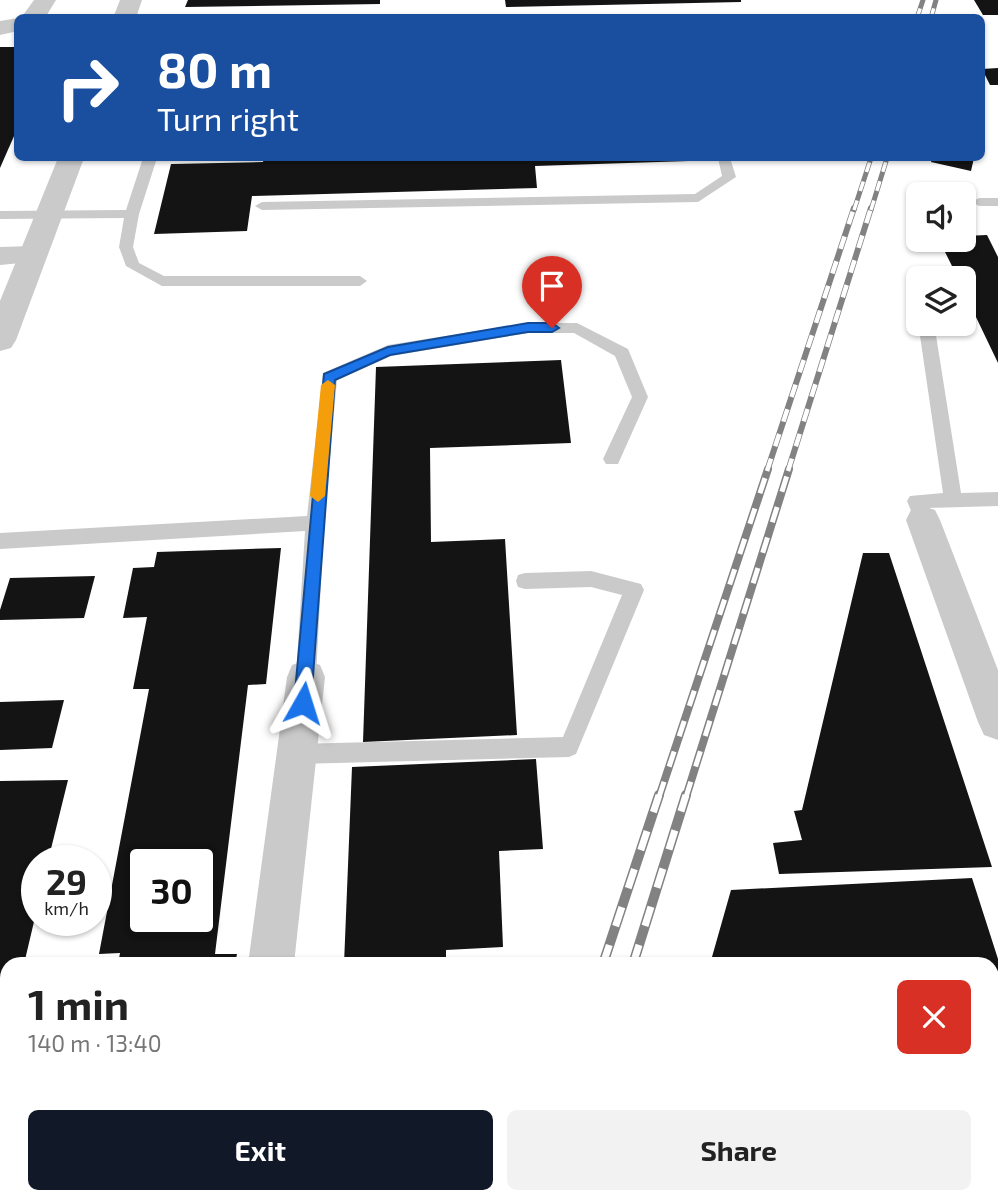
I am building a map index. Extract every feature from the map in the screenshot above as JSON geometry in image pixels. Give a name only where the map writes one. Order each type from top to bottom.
[{"type":"street","points":[[0,340],[70,161]]},
{"type":"street","points":[[0,256],[32,255]]},
{"type":"street","points":[[923,520],[998,722]]},
{"type":"street","points":[[272,957],[306,677]]},
{"type":"lane","points":[[149,161],[132,214],[126,247],[133,266],[162,281],[360,281]]},
{"type":"lane","points":[[262,206],[698,198],[729,177],[725,161]]},
{"type":"lane","points":[[979,202],[998,202]]},
{"type":"lane","points":[[0,215],[132,214]]},
{"type":"lane","points":[[306,677],[315,523],[329,377],[388,351],[528,328],[577,328],[622,353],[640,397],[611,459]]},
{"type":"lane","points":[[928,336],[953,500]]},
{"type":"lane","points":[[923,520],[916,501],[998,499]]},
{"type":"lane","points":[[0,541],[315,523]]},
{"type":"lane","points":[[297,754],[569,747],[634,590],[591,579],[525,581]]},
{"type":"building","points":[[188,0],[380,0],[380,4],[185,7]]},
{"type":"building","points":[[505,0],[741,0],[741,2],[506,7]]},
{"type":"building","points":[[974,0],[998,0],[998,15],[982,14]]},
{"type":"building","points":[[0,47],[14,47],[14,136],[0,168]]},
{"type":"building","points":[[998,68],[998,85],[990,85],[985,69]]},
{"type":"building","points":[[689,161],[535,166],[537,188],[252,196],[247,231],[154,234],[171,164]]},
{"type":"building","points":[[931,161],[973,161],[971,171]]},
{"type":"building","points":[[976,235],[987,235],[998,257],[998,363],[976,317],[976,266],[952,266],[945,252],[976,252]]},
{"type":"building","points":[[561,360],[571,443],[430,448],[431,542],[505,539],[517,735],[363,742],[376,367]]},
{"type":"building","points":[[281,548],[266,684],[248,685],[215,954],[237,954],[236,957],[119,957],[120,953],[99,954],[102,936],[112,936],[112,885],[149,689],[133,689],[147,617],[123,618],[133,568],[154,567],[157,552]]},
{"type":"building","points":[[863,553],[889,553],[992,867],[779,874],[773,843],[802,840],[794,811],[802,810]]},
{"type":"building","points":[[95,576],[84,618],[0,620],[0,610],[10,578]]},
{"type":"building","points":[[64,700],[52,748],[0,750],[0,702]]},
{"type":"building","points":[[536,759],[543,849],[499,851],[503,947],[446,950],[446,957],[344,957],[352,767]]},
{"type":"building","points":[[68,780],[52,845],[21,845],[21,936],[31,936],[26,957],[0,957],[0,781]]},
{"type":"building","points":[[972,878],[997,957],[712,957],[731,890]]},
{"type":"railway","points":[[918,14],[923,0]]},
{"type":"railway","points":[[932,14],[936,0]]},
{"type":"railway","points":[[854,210],[870,161]]},
{"type":"railway","points":[[871,210],[886,161]]},
{"type":"railway","points":[[767,471],[854,208]]},
{"type":"railway","points":[[788,471],[871,208]]},
{"type":"railway","points":[[659,797],[768,469]]},
{"type":"railway","points":[[686,797],[789,469]]},
{"type":"railway","points":[[605,957],[659,795]]},
{"type":"railway","points":[[635,957],[686,795]]},
{"type":"slow traffic","points":[[318,496],[328,385]]},
{"type":"route","points":[[303,703],[315,523],[329,377],[388,351],[528,328],[552,328]]}]
